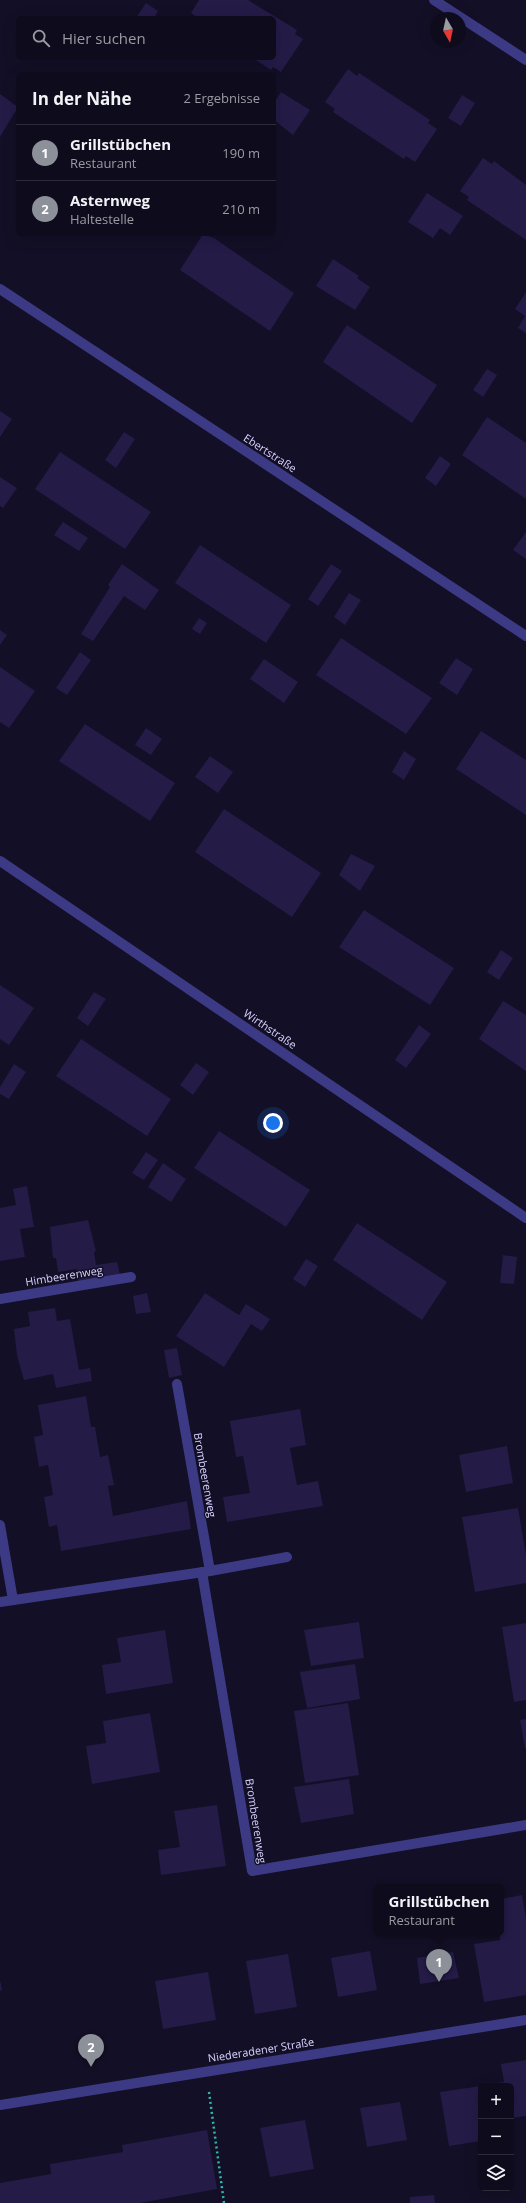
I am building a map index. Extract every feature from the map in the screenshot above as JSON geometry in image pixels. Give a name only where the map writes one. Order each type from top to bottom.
[{"type":"street","points":[[434,0],[526,60]]},
{"type":"street","name":"Ebertstraße","points":[[0,289],[526,636]]},
{"type":"street","name":"Wirthstraße","points":[[0,861],[526,1218]]},
{"type":"street","name":"Himbeerenweg","points":[[0,1299],[132,1277]]},
{"type":"street","name":"Brombeerenweg","points":[[177,1384],[252,1872],[526,1825]]},
{"type":"street","points":[[0,1525],[13,1600]]},
{"type":"street","points":[[0,1602],[206,1572],[287,1557]]},
{"type":"street","name":"Niederadener Straße","points":[[0,2105],[526,2020]]},
{"type":"path","points":[[207,2071],[224,2203]]},
{"type":"building","points":[[199,0],[248,0],[274,16],[195,16],[191,13]]},
{"type":"building","points":[[146,3],[158,11],[155,16],[137,16]]},
{"type":"building","points":[[276,17],[297,30],[295,34],[303,39],[281,72],[273,67],[271,70],[256,60],[276,60]]},
{"type":"building","points":[[348,69],[357,76],[359,73],[430,120],[428,123],[437,129],[415,162],[406,156],[404,159],[333,112],[335,109],[325,102]]},
{"type":"building","points":[[281,92],[310,110],[293,135],[276,122],[276,100]]},
{"type":"building","points":[[0,94],[16,106],[16,110],[0,137]]},
{"type":"building","points":[[462,95],[475,103],[461,126],[448,118]]},
{"type":"building","points":[[483,158],[492,164],[494,161],[526,185],[526,240],[467,200],[469,197],[460,191]]},
{"type":"building","points":[[427,193],[463,216],[450,235],[440,228],[433,238],[408,222]]},
{"type":"building","points":[[202,236],[208,236],[214,238],[294,293],[270,331],[180,270]]},
{"type":"building","points":[[333,259],[359,276],[357,278],[370,287],[355,310],[316,286]]},
{"type":"building","points":[[526,292],[526,333],[518,328],[525,316],[515,309]]},
{"type":"building","points":[[347,325],[437,385],[412,423],[323,362]]},
{"type":"building","points":[[487,369],[497,375],[483,397],[473,390]]},
{"type":"building","points":[[0,411],[12,419],[0,437]]},
{"type":"building","points":[[487,417],[526,443],[526,499],[462,455]]},
{"type":"building","points":[[124,432],[135,439],[116,468],[105,460]]},
{"type":"building","points":[[60,452],[151,512],[125,549],[35,489]]},
{"type":"building","points":[[440,456],[451,464],[436,486],[425,478]]},
{"type":"building","points":[[0,477],[17,488],[3,508],[0,506]]},
{"type":"building","points":[[63,522],[88,538],[79,551],[54,535]]},
{"type":"building","points":[[526,532],[526,559],[513,550]]},
{"type":"building","points":[[200,545],[291,605],[266,643],[175,583]]},
{"type":"building","points":[[122,564],[159,590],[145,610],[124,596],[93,641],[81,634],[110,587],[108,585]]},
{"type":"building","points":[[331,564],[342,571],[318,606],[308,599]]},
{"type":"building","points":[[349,593],[361,600],[345,625],[334,617]]},
{"type":"building","points":[[199,618],[207,623],[200,634],[192,629]]},
{"type":"building","points":[[0,630],[7,635],[0,645]]},
{"type":"building","points":[[341,638],[432,698],[406,734],[316,675]]},
{"type":"building","points":[[80,652],[91,660],[67,695],[56,688]]},
{"type":"building","points":[[456,658],[473,669],[457,695],[439,683]]},
{"type":"building","points":[[264,659],[298,682],[284,703],[250,679]]},
{"type":"building","points":[[0,667],[35,691],[9,728],[0,722]]},
{"type":"building","points":[[85,724],[175,783],[150,821],[59,761]]},
{"type":"building","points":[[146,728],[162,739],[151,755],[135,745]]},
{"type":"building","points":[[481,731],[526,760],[526,815],[456,769]]},
{"type":"building","points":[[404,751],[416,759],[404,780],[392,772]]},
{"type":"building","points":[[210,756],[233,772],[218,793],[195,777]]},
{"type":"building","points":[[224,809],[321,873],[292,917],[195,852]]},
{"type":"building","points":[[351,854],[375,866],[360,891],[339,875]]},
{"type":"building","points":[[364,910],[454,968],[430,1005],[339,947]]},
{"type":"building","points":[[501,950],[513,958],[499,980],[487,972]]},
{"type":"building","points":[[0,985],[34,1008],[9,1045],[0,1039]]},
{"type":"building","points":[[94,992],[106,999],[88,1026],[77,1018]]},
{"type":"building","points":[[503,1001],[526,1015],[526,1071],[479,1039]]},
{"type":"building","points":[[419,1025],[431,1034],[406,1068],[395,1060]]},
{"type":"building","points":[[81,1039],[171,1099],[147,1136],[56,1076]]},
{"type":"building","points":[[196,1063],[209,1072],[193,1095],[180,1085]]},
{"type":"building","points":[[14,1064],[26,1072],[9,1099],[0,1094],[0,1087]]},
{"type":"building","points":[[219,1131],[310,1190],[286,1227],[194,1168]]},
{"type":"building","points":[[146,1152],[158,1160],[144,1180],[132,1173]]},
{"type":"building","points":[[163,1163],[186,1179],[171,1202],[148,1187]]},
{"type":"building","points":[[27,1186],[34,1227],[20,1229],[25,1257],[0,1261],[0,1208],[16,1205],[13,1189]]},
{"type":"building","points":[[88,1220],[96,1251],[94,1252],[96,1265],[117,1262],[120,1275],[78,1282],[76,1269],[58,1272],[56,1258],[53,1258],[50,1227]]},
{"type":"building","points":[[357,1223],[447,1282],[422,1320],[333,1260]]},
{"type":"building","points":[[503,1255],[517,1257],[514,1284],[500,1283]]},
{"type":"building","points":[[306,1259],[318,1266],[305,1287],[293,1279]]},
{"type":"building","points":[[147,1293],[151,1312],[136,1314],[133,1296]]},
{"type":"building","points":[[205,1293],[239,1315],[246,1304],[270,1319],[262,1331],[251,1324],[224,1367],[176,1336]]},
{"type":"building","points":[[55,1308],[57,1321],[70,1319],[79,1370],[90,1368],[92,1381],[56,1388],[53,1374],[24,1380],[17,1355],[14,1329],[30,1326],[28,1312]]},
{"type":"building","points":[[177,1348],[182,1375],[169,1378],[164,1350]]},
{"type":"building","points":[[86,1396],[91,1427],[95,1427],[100,1457],[108,1455],[114,1485],[108,1486],[113,1516],[187,1501],[191,1529],[61,1551],[57,1525],[49,1527],[44,1497],[53,1495],[48,1465],[39,1467],[34,1437],[43,1435],[38,1405]]},
{"type":"building","points":[[300,1409],[306,1445],[290,1448],[297,1485],[318,1481],[323,1506],[227,1522],[223,1497],[250,1493],[243,1456],[236,1457],[230,1421]]},
{"type":"building","points":[[507,1446],[513,1483],[466,1492],[459,1455]]},
{"type":"building","points":[[518,1508],[526,1555],[526,1583],[475,1592],[462,1517]]},
{"type":"building","points":[[359,1622],[364,1658],[311,1666],[304,1630]]},
{"type":"building","points":[[526,1623],[526,1700],[514,1702],[502,1627]]},
{"type":"building","points":[[165,1630],[173,1683],[106,1694],[102,1665],[121,1662],[117,1638]]},
{"type":"building","points":[[355,1664],[360,1699],[307,1708],[300,1672]]},
{"type":"building","points":[[348,1703],[359,1775],[305,1783],[294,1711]]},
{"type":"building","points":[[150,1713],[160,1772],[92,1784],[86,1746],[106,1743],[103,1721]]},
{"type":"building","points":[[526,1719],[526,1748],[525,1748],[520,1720]]},
{"type":"building","points":[[349,1779],[354,1814],[301,1823],[294,1787]]},
{"type":"building","points":[[217,1805],[226,1866],[161,1875],[158,1850],[180,1847],[174,1811]]},
{"type":"building","points":[[522,1895],[526,1918],[526,1995],[484,2002],[474,1944],[500,1940],[500,1936],[504,1936],[504,1898]]},
{"type":"building","points":[[370,1951],[377,1990],[338,1997],[331,1958]]},
{"type":"building","points":[[453,1952],[459,1978],[420,1984],[417,1958]]},
{"type":"building","points":[[288,1954],[297,2007],[255,2014],[246,1961]]},
{"type":"building","points":[[208,1972],[216,2020],[163,2029],[155,1981]]},
{"type":"building","points":[[0,1980],[2,1990],[0,1991]]},
{"type":"building","points":[[526,2060],[526,2116],[514,2118],[514,2083],[497,2083],[504,2082],[501,2064]]},
{"type":"building","points":[[478,2086],[478,2141],[449,2146],[440,2092]]},
{"type":"building","points":[[400,2102],[407,2140],[367,2147],[360,2108]]},
{"type":"building","points":[[305,2120],[314,2169],[270,2177],[260,2128]]},
{"type":"building","points":[[207,2130],[217,2189],[140,2203],[0,2203],[0,2183],[51,2174],[50,2164],[123,2152],[122,2145]]},
{"type":"building","points":[[434,2195],[435,2203],[410,2203],[410,2197]]},
{"type":"place","name":"Grillstübchen","points":[[439,1982]]},
{"type":"place","name":"Asternweg","points":[[91,2067]]}]
